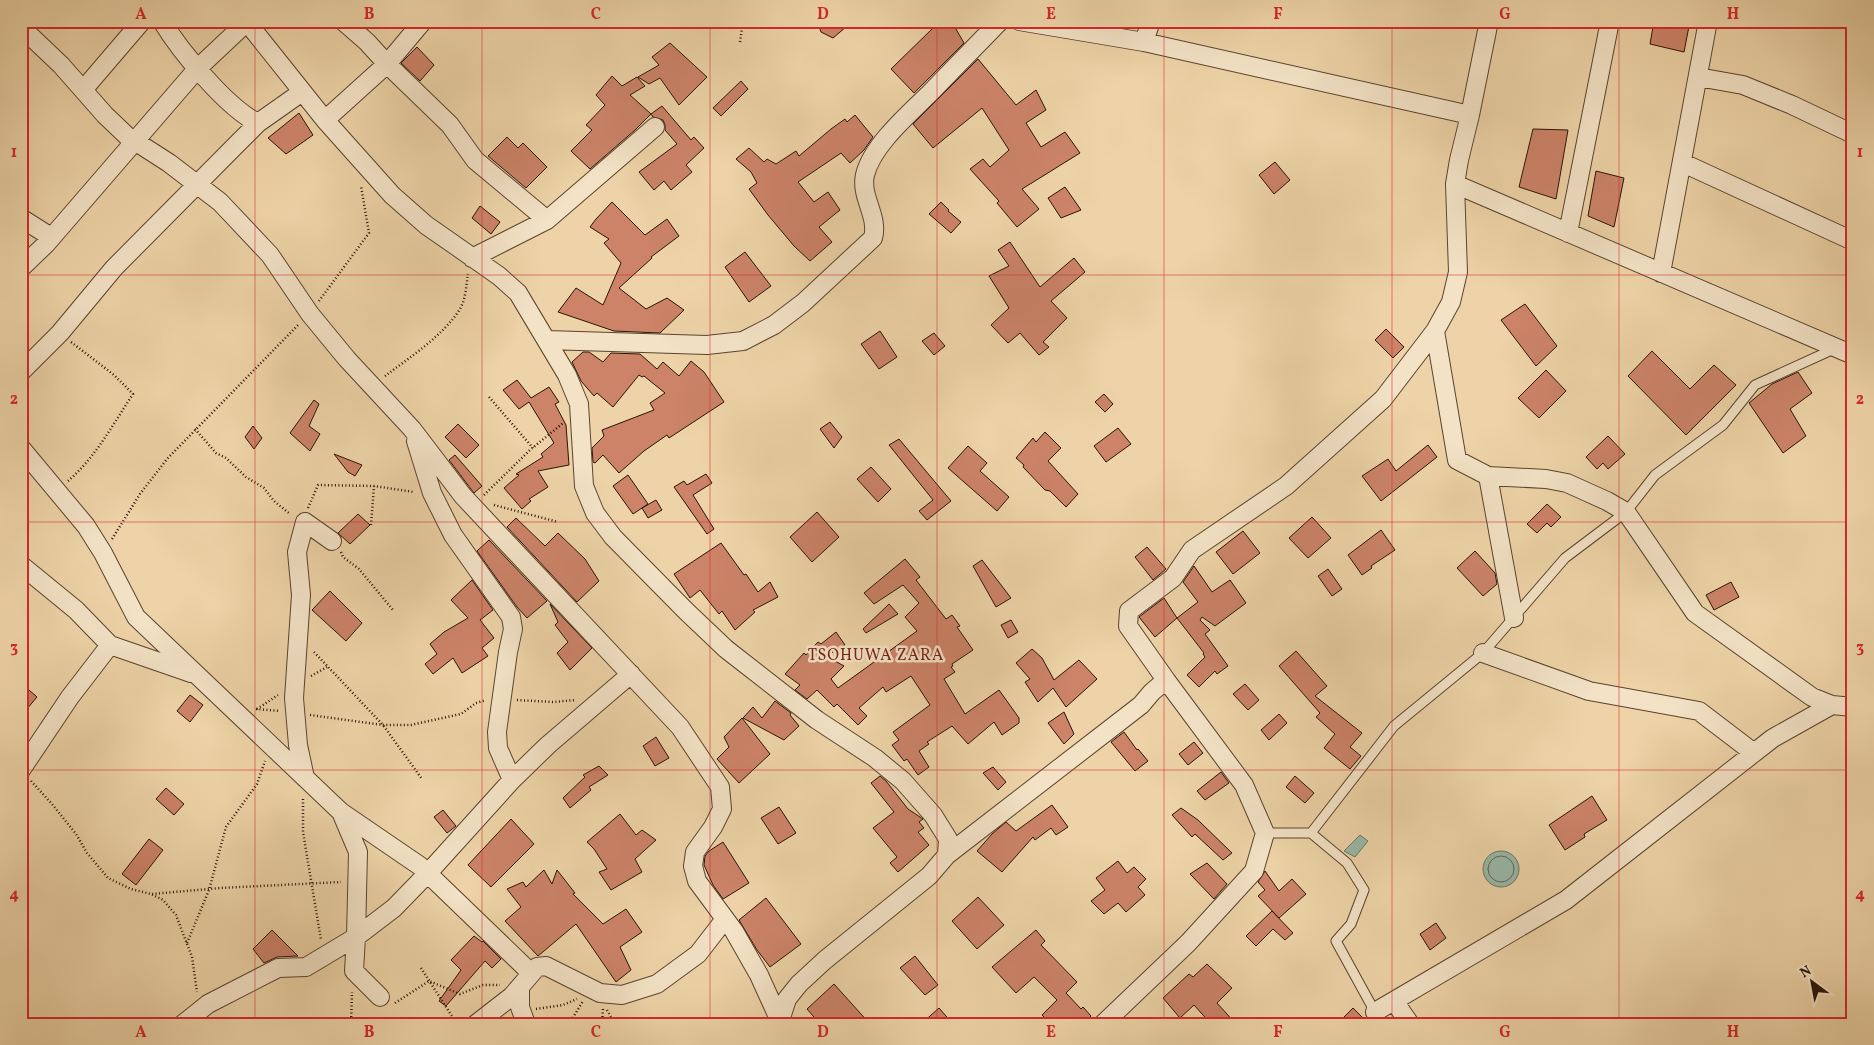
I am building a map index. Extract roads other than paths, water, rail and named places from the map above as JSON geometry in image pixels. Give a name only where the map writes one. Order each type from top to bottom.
[{"type":"street","points":[[83,90],[142,21]]},
{"type":"street","points":[[162,21],[198,68],[230,103],[258,124]]},
{"type":"street","points":[[21,268],[51,237],[198,68],[249,21],[254,31],[325,120],[392,195],[426,225],[499,276],[518,293],[568,375],[580,409],[584,486],[595,512],[613,537],[638,564],[726,649],[817,720],[874,758],[903,781],[933,815],[948,839],[947,855]]},
{"type":"street","points":[[343,21],[367,42],[450,125],[476,160],[547,220]]},
{"type":"street","points":[[325,120],[387,64],[423,21]]},
{"type":"street","points":[[547,340],[707,345],[743,341],[774,325],[803,303],[873,238],[875,225],[864,187],[869,163],[887,136],[1000,21]]},
{"type":"street","points":[[1019,21],[1144,42],[1470,115]]},
{"type":"street","points":[[1144,42],[1151,21]]},
{"type":"street","points":[[1103,1024],[1188,943],[1254,871],[1265,833],[1244,785],[1128,626],[1129,612],[1173,578],[1192,550],[1286,486],[1383,399],[1435,331],[1451,302],[1458,272],[1455,184],[1489,21]]},
{"type":"street","points":[[1568,233],[1610,21]]},
{"type":"street","points":[[1661,274],[1708,21]]},
{"type":"street","points":[[21,27],[61,64],[105,115],[134,140],[169,163],[220,202],[270,255],[310,314],[347,359],[412,429],[475,503],[680,727],[720,787],[722,809],[713,827],[696,852],[692,866],[697,881],[725,919],[759,975],[775,1019]]},
{"type":"street","points":[[1698,77],[1743,85],[1792,105],[1853,134]]},
{"type":"street","points":[[21,372],[60,333],[114,268],[258,124],[302,92]]},
{"type":"street","points":[[472,258],[547,220],[656,127]]},
{"type":"street","points":[[1683,163],[1853,241]]},
{"type":"street","points":[[1455,184],[1661,274],[1847,351]]},
{"type":"street","points":[[21,218],[51,237]]},
{"type":"street","points":[[1435,331],[1457,460],[1488,476],[1546,479],[1567,483],[1608,501],[1626,512],[1695,613],[1812,697],[1832,705],[1853,708]]},
{"type":"street","points":[[412,429],[432,493],[453,535],[511,617],[513,629],[497,732],[498,748],[512,780]]},
{"type":"street","points":[[21,448],[58,490],[86,526],[103,552],[136,617],[341,812],[420,866],[531,973]]},
{"type":"street","points":[[1488,476],[1514,618]]},
{"type":"street","points":[[305,778],[298,746],[296,712],[302,595],[297,552],[305,522],[332,541]]},
{"type":"street","points":[[21,565],[76,610],[110,645],[196,675]]},
{"type":"street","points":[[24,774],[70,697],[110,645]]},
{"type":"street","points":[[1483,653],[1590,691],[1700,711],[1754,753]]},
{"type":"street","points":[[183,1024],[208,1004],[278,968],[306,967],[356,937],[394,908],[512,780],[548,745],[632,674]]},
{"type":"street","points":[[775,1019],[799,984],[876,918],[923,882],[947,855],[1141,705],[1166,680]]},
{"type":"street","points":[[1375,1012],[1566,900],[1773,738],[1832,705]]},
{"type":"street","points":[[341,812],[358,852],[354,971],[387,1000]]},
{"type":"street","points":[[476,1024],[520,987],[537,967],[546,966],[600,993],[622,994],[657,984],[698,954],[725,919]]},
{"type":"street","points":[[520,987],[524,1017]]},
{"type":"street","points":[[1394,1001],[1410,1024]]},
{"type":"lane","points":[[1311,833],[1394,726],[1483,653],[1565,558],[1626,512],[1655,475],[1723,425],[1755,385],[1847,351]]},
{"type":"lane","points":[[1265,833],[1311,833],[1347,863],[1364,890],[1351,924],[1336,941],[1375,1012]]},
{"type":"water","points":[[1360,835],[1368,841],[1355,857],[1344,851]]},
{"type":"water","points":[[1501,851],[1508,852],[1514,856],[1518,862],[1518,876],[1514,882],[1508,886],[1501,887],[1494,886],[1488,882],[1484,876],[1483,869],[1484,862],[1488,856],[1494,852]]},
{"type":"district","name":"TSOHUWA ZARA","points":[[876,656]]}]
